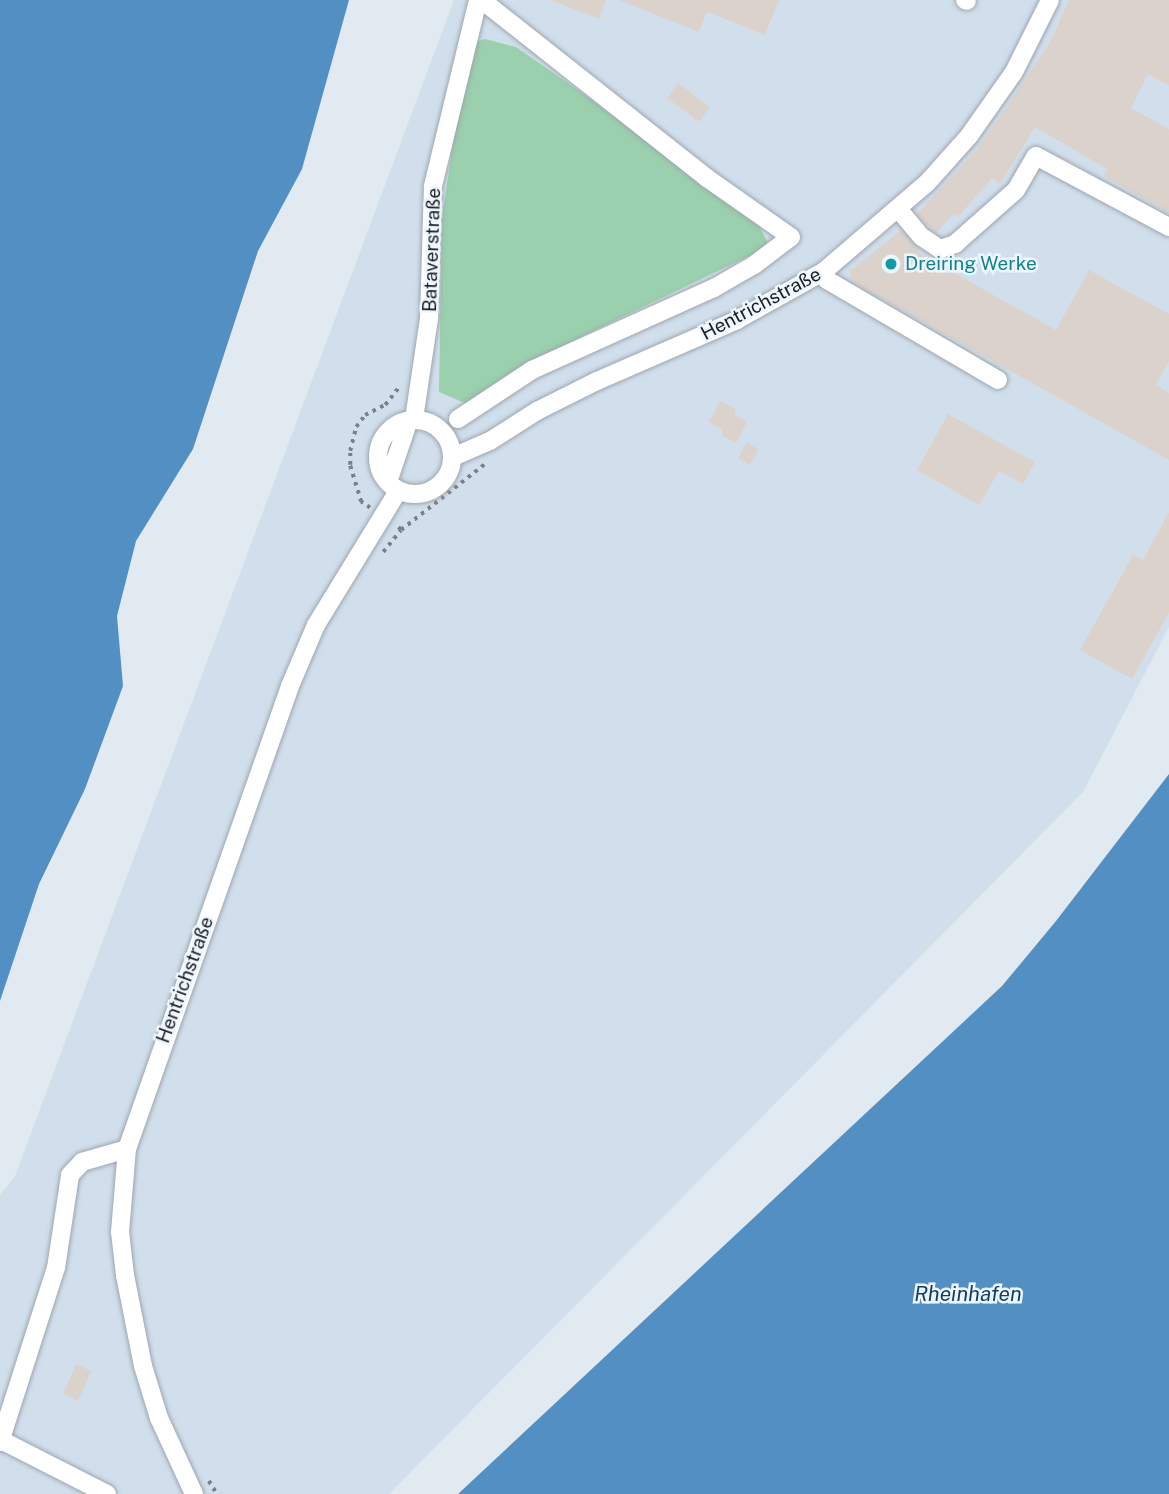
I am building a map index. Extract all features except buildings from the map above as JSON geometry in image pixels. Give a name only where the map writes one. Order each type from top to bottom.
[{"type":"street","name":"Bataverstraße","points":[[412,420],[429,319],[433,186],[480,0],[707,178],[791,237],[754,265],[714,288],[532,370],[458,419]]},
{"type":"street","name":"Hentrichstraße","points":[[453,457],[490,441],[537,411],[597,381],[737,320],[823,272],[927,183],[969,136],[1014,72],[1050,0]]},
{"type":"street","points":[[898,210],[922,237],[940,249],[956,244],[1016,190],[1036,156],[1169,227]]},
{"type":"street","points":[[823,272],[827,280],[998,380]]},
{"type":"street","points":[[412,420],[433,424],[444,433],[453,457],[448,476],[436,488],[424,494],[393,487],[378,464],[379,446],[393,426],[412,420]]},
{"type":"street","name":"Hentrichstraße","points":[[194,1494],[159,1418],[143,1366],[125,1275],[120,1232],[127,1149],[295,674],[316,625],[393,487]]},
{"type":"street","points":[[107,1494],[0,1441],[56,1268],[69,1175],[82,1162],[127,1149]]},
{"type":"shaded area","points":[[454,0],[1169,0],[1169,627],[1083,792],[389,1494],[0,1494],[0,1195],[15,1176]]},
{"type":"green space","points":[[485,39],[516,47],[595,102],[758,224],[768,243],[751,255],[537,358],[467,404],[439,392],[442,218],[456,123],[475,42]]},
{"type":"water","points":[[0,0],[349,0],[302,169],[258,251],[193,449],[136,541],[117,616],[123,686],[85,789],[39,884],[0,1001]]},
{"type":"water","name":"Rheinhafen","points":[[1169,774],[1169,1494],[458,1494],[1002,986],[1056,921]]},
{"type":"place","name":"Dreiring Werke","points":[[891,264]]}]
